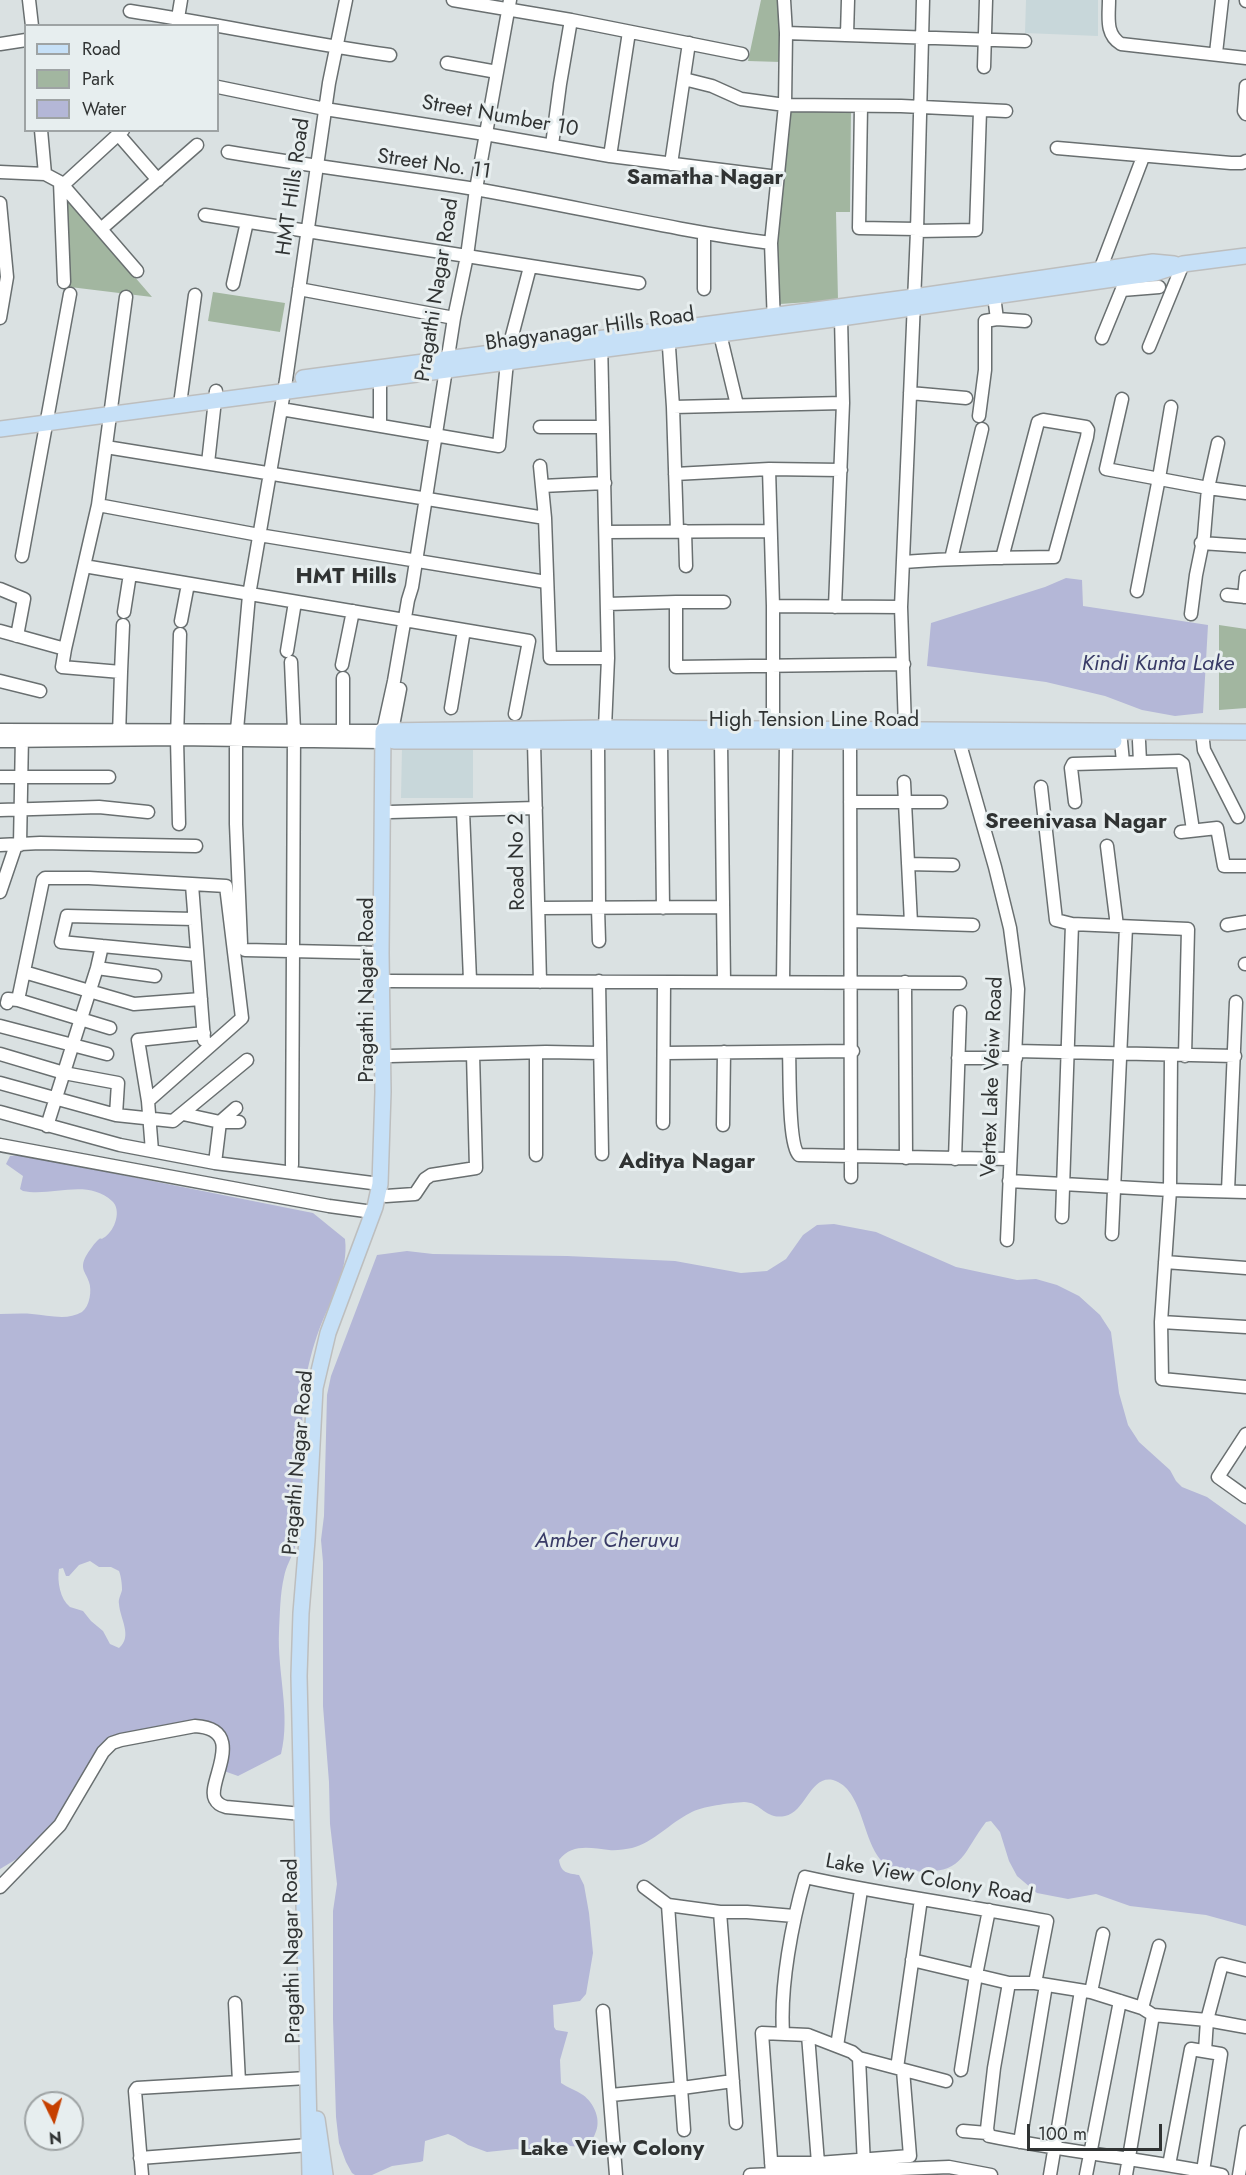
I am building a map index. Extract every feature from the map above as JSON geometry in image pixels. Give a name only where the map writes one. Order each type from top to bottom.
[{"type":"main road","name":"Bhagyanagar Hills Road","points":[[773,321],[842,318],[913,302],[994,296],[1020,287],[1124,284],[1183,264],[1246,256]]},
{"type":"main road","name":"Bhagyanagar Hills Road","points":[[0,419],[47,418],[601,345],[1020,287],[1100,270],[1153,262],[1183,264]]},
{"type":"main road","name":"Bhagyanagar Hills Road","points":[[668,335],[720,334],[754,324]]},
{"type":"main road","name":"Bhagyanagar Hills Road","points":[[285,386],[380,379],[448,365]]},
{"type":"main road","name":"Bhagyanagar Hills Road","points":[[0,429],[47,418]]},
{"type":"main road","name":"High Tension Line Road","points":[[387,736],[905,728],[1202,737],[1246,741]]},
{"type":"main road","name":"High Tension Line Road","points":[[387,736],[534,742],[602,734],[661,741],[721,742],[1139,741],[1246,732]]},
{"type":"main road","name":"Pragathi Nagar Road","points":[[387,736],[390,812],[387,981],[390,1056],[387,1111]]},
{"type":"main road","name":"Pragathi Nagar Road","points":[[387,736],[381,953],[387,1111]]},
{"type":"main road","points":[[383,1190],[387,1111]]},
{"type":"main road","name":"Pragathi Nagar Road","points":[[310,2175],[299,1676],[312,1412],[315,1388],[328,1333],[383,1190]]},
{"type":"main road","name":"Pragathi Nagar Road","points":[[325,2175],[317,2126],[309,1593],[321,1396],[330,1354],[383,1190]]},
{"type":"street","points":[[29,0],[32,24]]},
{"type":"street","points":[[178,18],[181,0]]},
{"type":"street","name":"HMT Hills Road","points":[[294,951],[243,947],[236,824],[236,736],[249,595],[285,386],[325,109],[346,0]]},
{"type":"street","points":[[453,0],[509,5],[571,20],[742,54]]},
{"type":"street","points":[[773,321],[771,243],[785,105],[784,0]]},
{"type":"street","points":[[847,35],[848,0]]},
{"type":"street","points":[[905,728],[901,607],[917,230],[923,0]]},
{"type":"street","points":[[984,67],[986,0]]},
{"type":"street","points":[[1109,0],[1108,24],[1112,38],[1121,44],[1246,58]]},
{"type":"street","points":[[1216,53],[1222,0]]},
{"type":"street","name":"Pragathi Nagar Road","points":[[387,736],[394,681],[407,621],[414,603],[412,587],[454,318],[467,256],[485,134],[509,5]]},
{"type":"street","points":[[129,11],[209,24]]},
{"type":"street","points":[[552,146],[571,20]]},
{"type":"street","points":[[219,26],[335,48],[390,55]]},
{"type":"street","points":[[610,156],[629,32]]},
{"type":"street","points":[[786,33],[1024,41]]},
{"type":"street","points":[[0,44],[24,40]]},
{"type":"street","points":[[672,164],[689,43]]},
{"type":"street","points":[[447,63],[497,72]]},
{"type":"street","points":[[684,80],[712,86],[741,99],[785,105],[1006,111]]},
{"type":"street","points":[[1246,86],[1244,111],[1246,114]]},
{"type":"street","name":"Street Number 10","points":[[219,87],[325,109],[610,156],[778,177]]},
{"type":"street","points":[[861,106],[859,228],[975,230],[980,111]]},
{"type":"street","points":[[41,132],[45,174]]},
{"type":"street","points":[[105,132],[107,145]]},
{"type":"street","points":[[62,183],[121,132],[158,180]]},
{"type":"street","points":[[101,229],[197,145]]},
{"type":"street","points":[[1057,148],[1242,164],[1246,161]]},
{"type":"street","name":"Street No. 11","points":[[228,152],[476,189],[704,234],[771,243]]},
{"type":"street","points":[[1100,270],[1143,157]]},
{"type":"street","points":[[0,172],[45,174],[62,183],[137,271]]},
{"type":"street","points":[[62,183],[64,282]]},
{"type":"street","points":[[0,203],[7,277],[0,318]]},
{"type":"street","points":[[205,215],[639,284]]},
{"type":"street","points":[[233,284],[247,222]]},
{"type":"street","points":[[704,234],[704,289]]},
{"type":"street","points":[[1149,348],[1183,264]]},
{"type":"street","points":[[281,409],[499,446],[507,357],[530,267]]},
{"type":"street","points":[[1102,338],[1124,284],[1159,287]]},
{"type":"street","points":[[299,289],[454,318]]},
{"type":"street","points":[[22,556],[70,294]]},
{"type":"street","points":[[181,400],[195,295]]},
{"type":"street","points":[[994,296],[997,319]]},
{"type":"street","points":[[121,672],[62,667],[98,505],[126,297]]},
{"type":"street","points":[[835,607],[843,402],[842,318]]},
{"type":"street","points":[[979,416],[985,370],[985,321],[997,319],[1025,321]]},
{"type":"street","points":[[720,334],[737,405]]},
{"type":"street","points":[[668,335],[675,474],[686,567]]},
{"type":"street","points":[[599,940],[602,734],[608,658],[601,345]]},
{"type":"street","points":[[380,379],[380,426]]},
{"type":"street","points":[[910,393],[966,398]]},
{"type":"street","points":[[208,464],[215,395]]},
{"type":"street","points":[[1122,399],[1106,469],[1208,489],[1246,493]]},
{"type":"street","points":[[673,407],[843,402]]},
{"type":"street","points":[[1137,591],[1160,478],[1171,407]]},
{"type":"street","points":[[904,562],[1052,557],[1087,437],[1086,427],[1043,420],[1038,422],[1002,558]]},
{"type":"street","points":[[540,427],[603,427]]},
{"type":"street","points":[[951,559],[982,429]]},
{"type":"street","points":[[1191,614],[1208,489],[1218,443]]},
{"type":"street","points":[[106,447],[545,518]]},
{"type":"street","points":[[540,466],[545,518],[550,658],[608,658]]},
{"type":"street","points":[[675,474],[769,469],[841,470]]},
{"type":"street","points":[[769,469],[773,606],[773,729]]},
{"type":"street","points":[[542,486],[605,483]]},
{"type":"street","points":[[98,505],[259,535],[546,582]]},
{"type":"street","points":[[606,532],[770,531]]},
{"type":"street","points":[[1201,543],[1246,546]]},
{"type":"street","points":[[84,566],[529,641],[515,714]]},
{"type":"street","points":[[124,612],[130,574]]},
{"type":"street","points":[[1227,595],[1245,597],[1246,577]]},
{"type":"street","points":[[182,621],[188,584]]},
{"type":"street","points":[[0,589],[24,599],[17,636]]},
{"type":"street","points":[[292,1165],[294,736],[289,656],[295,602]]},
{"type":"street","points":[[607,604],[724,602]]},
{"type":"street","points":[[676,603],[676,667],[904,664]]},
{"type":"street","points":[[773,606],[901,607]]},
{"type":"street","points":[[343,731],[342,672],[353,611]]},
{"type":"street","points":[[119,735],[123,625]]},
{"type":"street","points":[[451,708],[464,630]]},
{"type":"street","points":[[0,631],[65,649]]},
{"type":"street","points":[[179,824],[177,735],[180,634]]},
{"type":"street","points":[[0,681],[40,692]]},
{"type":"street","points":[[0,730],[22,736]]},
{"type":"street","points":[[294,736],[343,731],[387,736]]},
{"type":"street","points":[[0,741],[22,736],[387,736]]},
{"type":"street","points":[[0,892],[18,845],[22,736]]},
{"type":"street","points":[[1202,737],[1220,784],[1238,817]]},
{"type":"street","points":[[661,741],[663,908]]},
{"type":"street","name":"Vertex Lake Veiw Road","points":[[959,741],[1010,928],[1018,988],[1007,1240]]},
{"type":"street","points":[[1121,741],[1123,762]]},
{"type":"street","points":[[1139,741],[1140,762]]},
{"type":"street","name":"Road No 2","points":[[534,742],[540,982]]},
{"type":"street","points":[[721,742],[724,982]]},
{"type":"street","points":[[783,982],[786,742]]},
{"type":"street","points":[[850,742],[853,1051],[851,1177]]},
{"type":"street","points":[[1075,802],[1071,768],[1073,764],[1179,761],[1182,763],[1194,830]]},
{"type":"street","points":[[0,777],[109,777]]},
{"type":"street","points":[[904,782],[910,923]]},
{"type":"street","points":[[1041,787],[1056,920],[1072,924],[1188,929],[1185,1056]]},
{"type":"street","points":[[850,802],[941,802]]},
{"type":"street","points":[[0,810],[99,807],[148,812]]},
{"type":"street","points":[[390,812],[536,808]]},
{"type":"street","points":[[463,811],[470,980]]},
{"type":"street","points":[[1180,832],[1217,828],[1224,866],[1246,866]]},
{"type":"street","points":[[0,845],[196,846]]},
{"type":"street","points":[[1107,846],[1121,926],[1112,1234]]},
{"type":"street","points":[[908,864],[953,865]]},
{"type":"street","points":[[107,1054],[0,1025],[8,1001],[24,972],[43,880],[45,878],[89,878],[226,886],[242,1018],[148,1101]]},
{"type":"street","points":[[192,885],[204,1050]]},
{"type":"street","points":[[539,908],[723,907]]},
{"type":"street","points":[[194,919],[67,915],[60,939],[61,942],[197,955]]},
{"type":"street","points":[[851,921],[973,925]]},
{"type":"street","points":[[1227,925],[1246,922]]},
{"type":"street","points":[[1062,1217],[1072,924]]},
{"type":"street","points":[[47,1126],[98,968],[102,946]]},
{"type":"street","points":[[294,951],[381,953]]},
{"type":"street","points":[[98,968],[155,976]]},
{"type":"street","points":[[24,972],[134,1004],[201,999]]},
{"type":"street","points":[[387,981],[960,983]]},
{"type":"street","points":[[599,981],[602,1154]]},
{"type":"street","points":[[663,1123],[664,982]]},
{"type":"street","points":[[905,982],[906,1158]]},
{"type":"street","points":[[8,1001],[110,1028]]},
{"type":"street","points":[[1228,1191],[1236,1002]]},
{"type":"street","points":[[955,1159],[960,1012]]},
{"type":"street","points":[[152,1151],[148,1101],[138,1040],[204,1034]]},
{"type":"street","points":[[665,1053],[853,1051]]},
{"type":"street","points":[[723,1125],[724,1052]]},
{"type":"street","points":[[789,1052],[790,1114],[796,1152],[799,1155],[1010,1159]]},
{"type":"street","points":[[958,1058],[1068,1052],[1235,1056]]},
{"type":"street","points":[[536,1053],[536,1155]]},
{"type":"street","points":[[390,1056],[600,1053]]},
{"type":"street","points":[[0,1054],[64,1073],[118,1083],[116,1115]]},
{"type":"street","points":[[1,1116],[215,1163],[415,1194],[425,1179],[431,1175],[476,1168],[473,1054]]},
{"type":"street","points":[[1170,1055],[1170,1190],[1161,1322],[1162,1379],[1246,1387]]},
{"type":"street","points":[[0,1083],[116,1115],[173,1121],[247,1060]]},
{"type":"street","points":[[215,1163],[220,1122],[236,1108]]},
{"type":"street","points":[[183,1114],[220,1122],[239,1122]]},
{"type":"street","points":[[0,1145],[329,1206],[373,1212]]},
{"type":"street","points":[[1009,1181],[1246,1192]]},
{"type":"street","points":[[1165,1262],[1246,1268]]},
{"type":"street","points":[[1161,1322],[1246,1327]]},
{"type":"street","points":[[1246,1434],[1218,1477],[1246,1497]]},
{"type":"street","points":[[0,1887],[60,1826],[103,1752],[112,1743],[121,1740],[195,1726],[205,1727],[219,1736],[222,1745],[222,1762],[213,1793],[220,1805],[226,1808],[303,1814]]},
{"type":"street","name":"Lake View Colony Road","points":[[794,1916],[805,1877],[861,1890],[1047,1921],[1035,1983]]},
{"type":"street","points":[[644,1887],[668,1905],[720,1912],[794,1916],[782,2013],[783,2033]]},
{"type":"street","points":[[837,2046],[861,1890]]},
{"type":"street","points":[[768,2172],[842,2173],[864,2164],[910,2156],[900,2069],[921,1899]]},
{"type":"street","points":[[668,1905],[684,2130]]},
{"type":"street","points":[[961,2070],[989,1910]]},
{"type":"street","points":[[720,1912],[736,2123]]},
{"type":"street","points":[[1050,2175],[1072,2041],[1103,1934]]},
{"type":"street","points":[[1126,2175],[1159,1946]]},
{"type":"street","points":[[912,1960],[1009,1983],[1035,1983],[1086,1991],[1148,2012],[1246,2027]]},
{"type":"street","points":[[1205,2051],[1207,2020],[1222,1964],[1246,1970]]},
{"type":"street","points":[[987,2133],[994,2068],[1009,1983]]},
{"type":"street","points":[[1020,2142],[1035,1983]]},
{"type":"street","points":[[1086,2175],[1120,2001]]},
{"type":"street","points":[[235,2003],[239,2082]]},
{"type":"street","points":[[603,2011],[616,2175]]},
{"type":"street","points":[[768,2172],[762,2033],[808,2035],[852,2052],[859,2058],[946,2081]]},
{"type":"street","points":[[808,2035],[818,2163]]},
{"type":"street","points":[[1169,2165],[1191,2049],[1205,2051],[1221,2054],[1203,2171]]},
{"type":"street","points":[[859,2058],[864,2164]]},
{"type":"street","points":[[142,2175],[135,2091],[137,2088],[307,2078]]},
{"type":"street","points":[[611,2095],[733,2080]]},
{"type":"street","points":[[963,2131],[987,2133],[988,2136],[1055,2149],[1169,2165],[1184,2172],[1203,2171],[1222,2175]]},
{"type":"street","points":[[1239,2175],[1246,2132]]},
{"type":"street","points":[[140,2158],[309,2145]]},
{"type":"street","points":[[750,2175],[818,2163],[950,2167],[991,2175]]},
{"type":"shaded area","points":[[1026,0],[1098,0],[1098,36],[1025,33]]},
{"type":"shaded area","points":[[402,748],[473,749],[473,798],[401,798]]},
{"type":"green space","points":[[761,0],[778,0],[781,62],[748,61]]},
{"type":"green space","points":[[851,110],[850,212],[836,212],[838,300],[780,304],[775,244],[789,111]]},
{"type":"green space","points":[[66,197],[152,297],[70,287]]},
{"type":"green space","points":[[213,292],[285,303],[280,332],[208,321]]},
{"type":"green space","points":[[1219,625],[1246,629],[1246,708],[1219,710]]},
{"type":"water","name":"Kindi Kunta Lake","points":[[1066,578],[1082,580],[1083,606],[1208,625],[1203,713],[1175,716],[1142,710],[1105,696],[1046,682],[927,666],[931,623],[1045,587]]},
{"type":"water","points":[[22,1155],[313,1213],[345,1239],[345,1251],[338,1286],[317,1336],[305,1383],[302,1414],[300,1525],[285,1573],[280,1604],[279,1646],[285,1724],[281,1754],[238,1776],[224,1771],[225,1756],[206,1724],[120,1736],[58,1823],[40,1837],[35,1848],[0,1869],[0,1314],[64,1317],[82,1312],[89,1302],[90,1293],[90,1285],[83,1267],[84,1260],[96,1243],[112,1230],[117,1214],[112,1201],[92,1191],[80,1189],[23,1191],[20,1189],[23,1176],[6,1164],[10,1156]],"holes":[[[90,1561],[99,1567],[111,1567],[119,1571],[120,1575],[122,1590],[119,1602],[125,1627],[125,1638],[119,1648],[110,1644],[103,1631],[83,1611],[70,1607],[60,1589],[59,1569],[63,1568],[66,1576],[69,1576],[79,1565]]]},
{"type":"water","name":"Amber Cheruvu","points":[[834,1224],[876,1232],[956,1267],[1017,1280],[1036,1279],[1057,1285],[1079,1296],[1100,1315],[1111,1332],[1119,1393],[1128,1425],[1139,1442],[1170,1470],[1182,1487],[1207,1497],[1246,1525],[1246,1926],[1206,1915],[1130,1906],[1096,1894],[1068,1899],[1037,1893],[1017,1876],[1009,1861],[1000,1832],[991,1821],[986,1822],[965,1853],[952,1866],[943,1870],[930,1871],[906,1871],[894,1868],[884,1863],[877,1854],[851,1794],[843,1785],[833,1780],[819,1783],[798,1808],[785,1816],[773,1816],[755,1805],[744,1802],[702,1808],[683,1817],[655,1837],[632,1848],[615,1850],[582,1848],[570,1851],[559,1860],[563,1870],[579,1875],[584,1885],[593,1953],[586,1994],[580,2001],[553,2005],[554,2027],[556,2030],[568,2032],[560,2060],[561,2083],[583,2095],[596,2112],[597,2129],[591,2140],[581,2147],[560,2145],[545,2155],[516,2149],[487,2152],[448,2134],[425,2141],[423,2161],[392,2166],[372,2175],[355,2175],[346,2162],[339,2143],[336,2117],[333,1911],[337,1884],[330,1824],[323,1706],[321,1540],[324,1516],[327,1395],[331,1376],[377,1255],[407,1251],[433,1254],[567,1256],[675,1261],[741,1273],[767,1271],[786,1259],[803,1235],[817,1225]]},
{"type":"district","name":"Samatha Nagar","points":[[705,179]]},
{"type":"district","name":"HMT Hills","points":[[346,578]]},
{"type":"district","name":"Sreenivasa Nagar","points":[[1076,823]]},
{"type":"district","name":"Aditya Nagar","points":[[687,1163]]},
{"type":"district","name":"Lake View Colony","points":[[612,2150]]}]
